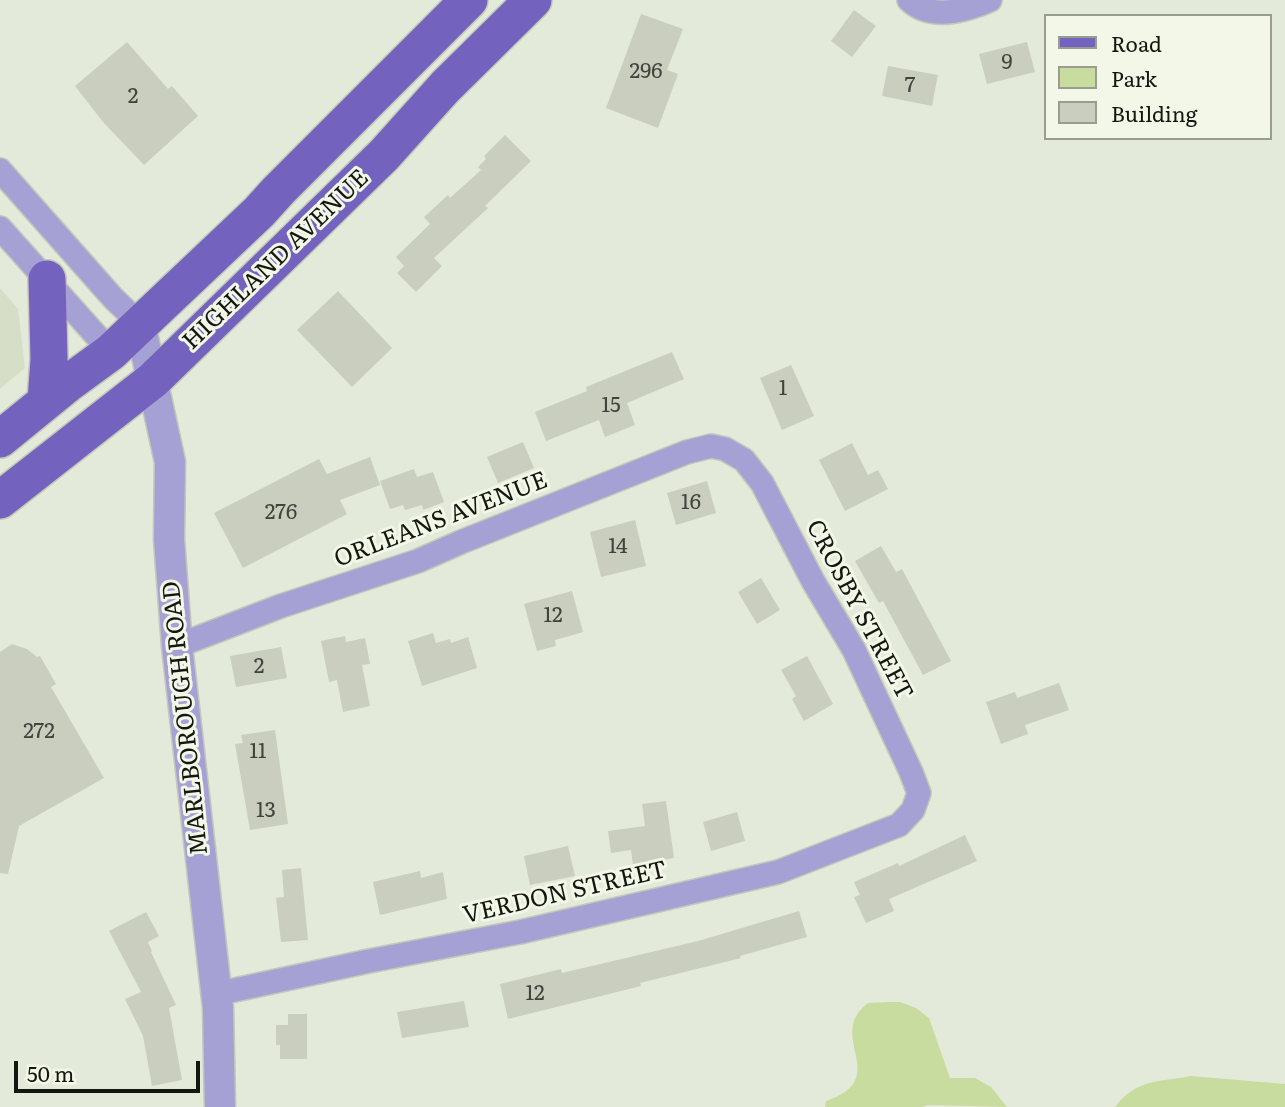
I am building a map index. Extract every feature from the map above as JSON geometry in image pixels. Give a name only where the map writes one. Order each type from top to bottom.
[{"type":"main road","name":"HIGHLAND AVENUE","points":[[0,439],[111,352],[259,212],[469,0]]},
{"type":"main road","name":"HIGHLAND AVENUE","points":[[0,500],[153,380],[384,155],[445,87],[533,0]]},
{"type":"main road","points":[[46,401],[49,359],[47,279]]},
{"type":"street","points":[[909,0],[918,8],[936,12],[957,11],[990,0]]},
{"type":"street","points":[[0,170],[113,298],[140,324]]},
{"type":"street","points":[[0,228],[111,352],[153,380]]},
{"type":"street","name":"MARLBOROUGH ROAD","points":[[140,324],[170,462],[169,539],[177,646],[216,995],[220,1107]]},
{"type":"street","name":"ORLEANS AVENUE","points":[[177,646],[281,606],[418,561],[461,541],[687,452],[711,446],[725,449]]},
{"type":"street","name":"CROSBY STREET","points":[[725,449],[744,460],[762,483],[813,582],[854,650],[919,793],[913,810]]},
{"type":"street","name":"VERDON STREET","points":[[216,995],[369,961],[520,932],[778,872],[899,825],[913,810]]},
{"type":"shaded area","points":[[0,288],[18,309],[25,368],[0,389]]},
{"type":"green space","points":[[900,1002],[916,1008],[929,1018],[950,1078],[975,1078],[991,1087],[1007,1107],[825,1107],[826,1101],[846,1092],[855,1081],[858,1069],[852,1029],[856,1016],[868,1003]]},
{"type":"green space","points":[[1191,1076],[1285,1084],[1285,1107],[1115,1107],[1140,1086]]},
{"type":"building","points":[[854,10],[876,26],[852,57],[831,41]]},
{"type":"building","points":[[641,14],[683,29],[667,70],[678,74],[658,128],[606,108]]},
{"type":"building","points":[[127,42],[168,89],[172,86],[198,116],[144,165],[103,122],[75,86]]},
{"type":"building","points":[[1027,42],[1035,72],[987,84],[979,54]]},
{"type":"building","points":[[888,66],[938,75],[932,106],[882,96]]},
{"type":"building","points":[[505,135],[531,161],[485,206],[488,208],[434,258],[442,266],[416,292],[397,273],[404,266],[396,257],[430,224],[424,217],[481,170],[478,167],[486,159],[484,156]]},
{"type":"building","points":[[338,291],[392,348],[352,387],[297,330]]},
{"type":"building","points":[[672,352],[684,379],[627,403],[635,425],[605,437],[599,420],[546,441],[535,412],[587,391],[586,387]]},
{"type":"building","points":[[791,365],[814,416],[782,430],[760,378]]},
{"type":"building","points":[[523,442],[534,468],[498,483],[487,457]]},
{"type":"building","points":[[852,443],[868,475],[878,470],[888,489],[845,511],[819,460]]},
{"type":"building","points":[[370,457],[380,485],[340,500],[347,514],[243,568],[214,513],[319,459],[327,474]]},
{"type":"building","points":[[414,469],[417,477],[433,472],[444,502],[423,510],[422,505],[405,510],[403,505],[390,509],[380,481]]},
{"type":"building","points":[[707,481],[716,513],[676,525],[667,493]]},
{"type":"building","points":[[635,520],[646,566],[601,577],[590,532]]},
{"type":"building","points":[[881,546],[896,572],[902,569],[951,661],[923,675],[883,601],[879,603],[855,561]]},
{"type":"building","points":[[761,578],[780,610],[757,624],[738,592]]},
{"type":"building","points":[[572,591],[583,632],[555,640],[556,646],[537,651],[524,604]]},
{"type":"building","points":[[433,633],[436,643],[450,639],[451,643],[468,637],[477,668],[422,686],[408,641]]},
{"type":"building","points":[[345,636],[346,642],[365,638],[370,664],[362,665],[370,706],[343,712],[337,680],[329,682],[321,641]]},
{"type":"building","points":[[12,644],[27,649],[37,657],[40,656],[56,684],[51,687],[104,778],[19,826],[8,874],[0,873],[0,652]]},
{"type":"building","points":[[281,647],[287,678],[236,687],[230,656]]},
{"type":"building","points":[[807,656],[833,704],[804,721],[792,699],[796,696],[781,670]]},
{"type":"building","points":[[1059,683],[1069,710],[1025,725],[1028,734],[1001,744],[986,702],[1015,692],[1017,698]]},
{"type":"building","points":[[275,730],[288,824],[250,830],[235,744],[243,743],[241,735]]},
{"type":"building","points":[[666,801],[674,858],[633,865],[631,850],[611,853],[608,831],[645,826],[642,804]]},
{"type":"building","points":[[737,812],[745,841],[711,851],[703,822]]},
{"type":"building","points":[[965,835],[977,861],[889,899],[894,911],[866,923],[854,897],[860,895],[854,882],[898,863],[899,866]]},
{"type":"building","points":[[568,846],[575,876],[530,885],[524,856]]},
{"type":"building","points":[[301,868],[308,940],[281,942],[276,898],[284,897],[282,870]]},
{"type":"building","points":[[420,871],[421,878],[443,872],[447,899],[380,915],[373,882]]},
{"type":"building","points":[[799,911],[807,937],[740,956],[741,958],[640,983],[641,986],[508,1019],[500,984],[561,969],[562,973],[698,941]]},
{"type":"building","points":[[146,912],[159,936],[148,942],[151,952],[176,1005],[169,1008],[182,1080],[152,1086],[143,1036],[125,999],[141,992],[109,931]]},
{"type":"building","points":[[464,1001],[469,1027],[402,1038],[397,1012]]},
{"type":"building","points":[[288,1014],[307,1014],[307,1059],[280,1059],[280,1045],[276,1045],[276,1025],[288,1025]]}]
